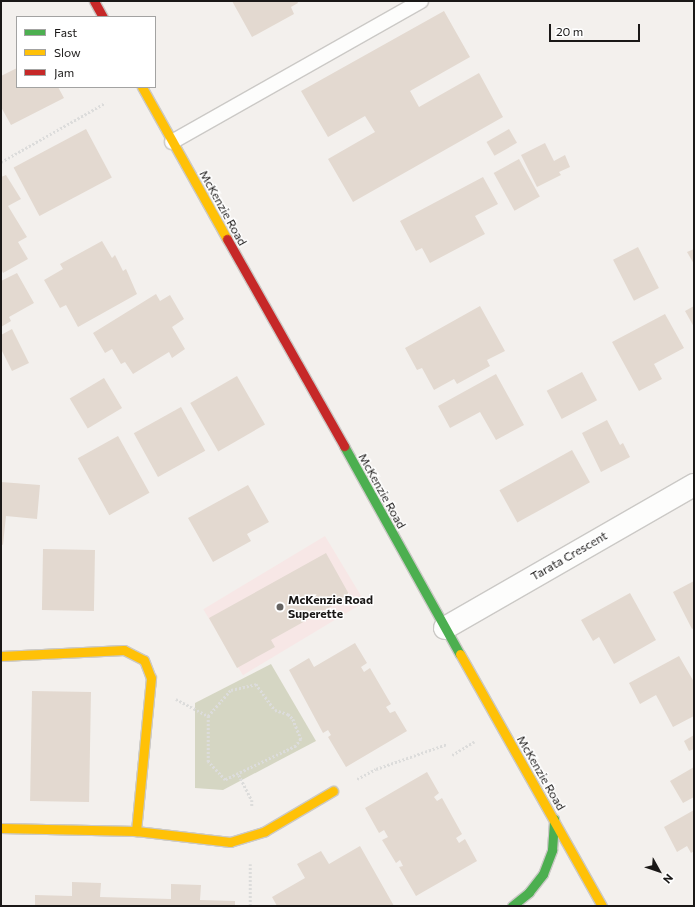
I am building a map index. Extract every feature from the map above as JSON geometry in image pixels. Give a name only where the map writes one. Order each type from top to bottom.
[{"type":"main road","points":[[94,1],[102,16]]},
{"type":"main road","name":"McKenzie Road","points":[[143,88],[602,906]]},
{"type":"main road","points":[[1,656],[124,650],[144,660],[150,678],[150,685],[136,831]]},
{"type":"main road","points":[[1,828],[136,831],[230,842],[265,831],[333,791]]},
{"type":"main road","points":[[512,906],[529,892],[543,874],[552,850],[554,819]]},
{"type":"street","name":"Tarata Crescent","points":[[445,628],[694,485]]},
{"type":"lane","points":[[172,142],[421,1]]},
{"type":"path","points":[[1,162],[106,103]]},
{"type":"path","points":[[256,684],[275,710],[288,714],[293,719],[301,739],[296,746],[225,780],[208,762],[208,716],[231,690],[256,684]]},
{"type":"path","points":[[150,685],[208,716]]},
{"type":"path","points":[[452,755],[474,742]]},
{"type":"path","points":[[333,791],[376,769],[447,744]]},
{"type":"shaded area","name":"McKenzie Road Superette","points":[[325,536],[365,602],[243,675],[203,609]]},
{"type":"green space","points":[[271,664],[316,741],[223,790],[195,788],[195,703]]},
{"type":"building","points":[[232,1],[297,1],[298,3],[291,7],[294,14],[252,37]]},
{"type":"building","points":[[444,11],[470,57],[410,91],[419,107],[479,73],[503,117],[353,202],[328,159],[375,132],[365,116],[328,137],[301,91]]},
{"type":"building","points":[[16,68],[16,88],[59,88],[64,98],[11,125],[1,107],[1,76]]},
{"type":"building","points":[[86,129],[112,178],[39,216],[14,167]]},
{"type":"building","points":[[509,129],[517,143],[494,156],[486,142]]},
{"type":"building","points":[[545,143],[554,161],[565,155],[570,167],[559,172],[561,175],[537,187],[521,155]]},
{"type":"building","points":[[519,159],[540,197],[514,211],[494,173]]},
{"type":"building","points":[[6,175],[21,199],[8,206],[27,237],[18,242],[28,259],[3,273],[1,269],[1,177]]},
{"type":"building","points":[[483,177],[498,204],[475,216],[485,234],[430,263],[422,248],[416,251],[400,221]]},
{"type":"building","points":[[102,241],[112,258],[115,255],[123,271],[126,269],[137,294],[78,327],[66,305],[60,308],[44,280],[63,269],[60,264]]},
{"type":"building","points":[[638,247],[659,288],[634,301],[613,260]]},
{"type":"building","points":[[694,249],[694,264],[687,252]]},
{"type":"building","points":[[17,273],[34,303],[9,317],[11,321],[1,327],[1,281]]},
{"type":"building","points":[[156,294],[160,301],[170,295],[184,319],[172,327],[185,349],[172,358],[169,352],[133,374],[125,362],[121,364],[112,349],[105,353],[93,333]]},
{"type":"building","points":[[480,306],[505,351],[487,360],[490,366],[457,384],[454,379],[434,390],[422,368],[417,370],[405,348]]},
{"type":"building","points":[[694,306],[694,327],[685,311]]},
{"type":"building","points":[[665,314],[684,348],[654,364],[662,379],[639,391],[612,342]]},
{"type":"building","points":[[12,329],[29,363],[12,371],[1,349],[1,335]]},
{"type":"building","points":[[582,372],[597,400],[562,419],[547,391]]},
{"type":"building","points":[[496,374],[524,425],[496,440],[480,412],[450,428],[438,406]]},
{"type":"building","points":[[237,376],[265,424],[218,451],[190,403]]},
{"type":"building","points":[[104,378],[122,408],[88,429],[70,399]]},
{"type":"building","points":[[181,407],[205,451],[158,477],[134,433]]},
{"type":"building","points":[[607,420],[620,445],[623,443],[630,457],[601,472],[582,433]]},
{"type":"building","points":[[118,436],[150,493],[109,515],[78,458]]},
{"type":"building","points":[[572,450],[590,482],[517,523],[499,490]]},
{"type":"building","points":[[1,482],[40,485],[37,519],[6,516],[3,545],[1,544]]},
{"type":"building","points":[[248,485],[269,522],[247,534],[251,541],[213,562],[188,518]]},
{"type":"building","points":[[43,549],[95,550],[94,611],[42,610]]},
{"type":"building","name":"McKenzie Road Superette","points":[[326,553],[350,596],[271,640],[275,647],[237,668],[209,618]]},
{"type":"building","points":[[694,581],[694,628],[692,629],[673,592]]},
{"type":"building","points":[[630,593],[656,640],[614,664],[599,637],[593,641],[581,620]]},
{"type":"building","points":[[355,643],[367,663],[361,667],[364,672],[370,668],[391,704],[386,707],[390,713],[395,711],[407,731],[346,767],[328,737],[331,735],[328,730],[323,733],[289,670],[309,658],[314,667]]},
{"type":"building","points":[[679,656],[694,682],[694,716],[673,727],[656,695],[640,704],[629,683]]},
{"type":"building","points":[[32,691],[91,692],[89,802],[30,801]]},
{"type":"building","points":[[694,735],[694,749],[689,751],[684,741]]},
{"type":"building","points":[[694,767],[694,797],[683,803],[670,781]]},
{"type":"building","points":[[427,772],[439,793],[434,797],[437,801],[442,798],[462,834],[456,838],[459,843],[465,839],[477,861],[416,896],[399,867],[403,866],[400,860],[396,863],[382,840],[388,837],[384,830],[379,833],[365,808]]},
{"type":"building","points":[[694,810],[694,851],[691,853],[687,846],[677,852],[664,827]]},
{"type":"building","points":[[360,846],[394,906],[277,906],[272,897],[305,878],[297,864],[321,851],[329,864]]},
{"type":"building","points":[[72,882],[101,883],[100,897],[171,899],[171,884],[201,885],[200,900],[235,901],[235,906],[35,906],[35,895],[72,896]]},
{"type":"traffic: fast","points":[[344,446],[460,654]]},
{"type":"traffic: fast","points":[[512,906],[529,892],[543,874],[552,850],[554,819]]},
{"type":"traffic: slow","points":[[143,88],[227,239]]},
{"type":"traffic: slow","points":[[1,656],[124,650],[144,660],[151,678],[136,831]]},
{"type":"traffic: slow","points":[[460,654],[602,906]]},
{"type":"traffic: slow","points":[[1,828],[136,831],[230,842],[265,831],[333,791]]},
{"type":"traffic: jam","points":[[94,1],[102,16]]},
{"type":"traffic: jam","points":[[227,239],[344,446]]},
{"type":"place","name":"McKenzie Road Superette","points":[[280,607]]}]
